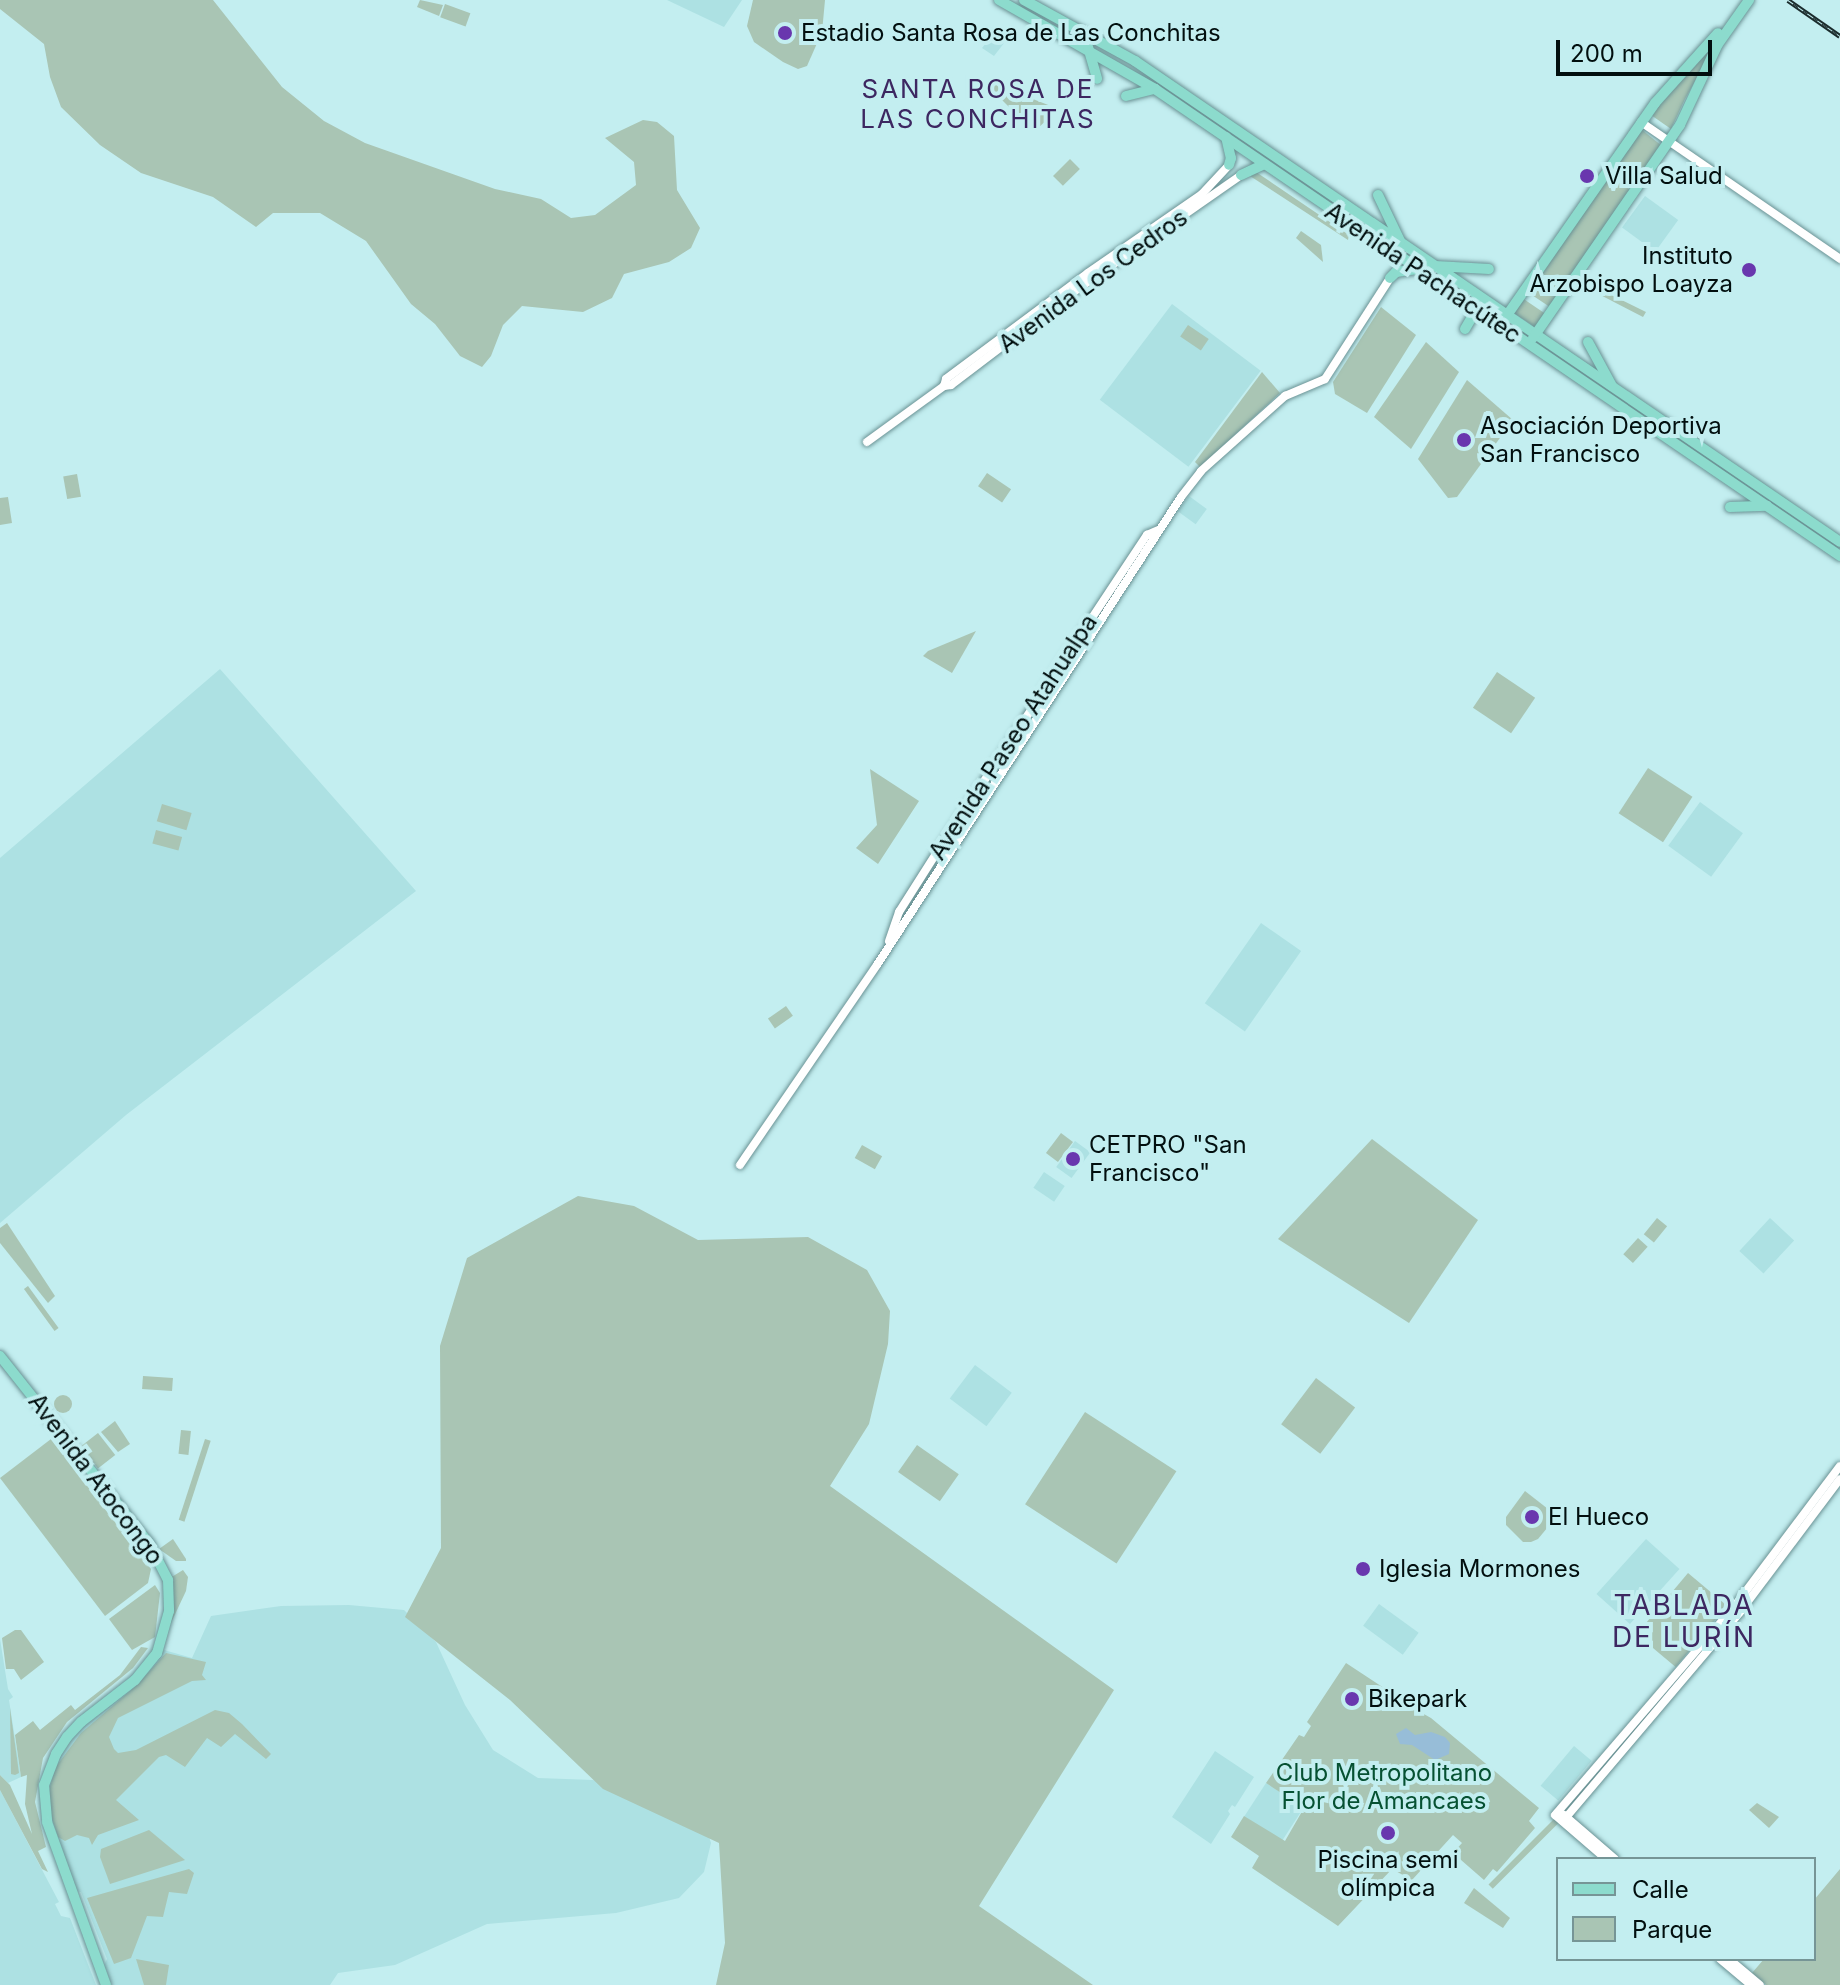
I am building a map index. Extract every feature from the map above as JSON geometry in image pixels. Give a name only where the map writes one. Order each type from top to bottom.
[{"type":"main road","name":"Avenida Pachacútec","points":[[1000,0],[1088,47],[1155,89],[1767,506],[1840,542]]},
{"type":"main road","name":"Avenida Pachacútec","points":[[1024,0],[1135,61],[1213,113],[1613,387],[1793,517],[1840,556]]},
{"type":"main road","points":[[1500,326],[1641,122],[1713,40],[1741,0]]},
{"type":"main road","points":[[1528,345],[1680,125],[1718,44],[1749,0]]},
{"type":"main road","points":[[1088,47],[1097,79]]},
{"type":"main road","points":[[1126,96],[1155,89]]},
{"type":"main road","points":[[1206,124],[1213,113]]},
{"type":"main road","points":[[1226,137],[1231,158],[1229,165]]},
{"type":"main road","points":[[1241,175],[1265,164]]},
{"type":"main road","points":[[1378,195],[1400,242]]},
{"type":"main road","points":[[1435,266],[1489,269]]},
{"type":"main road","points":[[1390,278],[1396,272],[1417,269]]},
{"type":"main road","points":[[1465,329],[1473,315],[1472,307]]},
{"type":"main road","points":[[1588,342],[1613,387]]},
{"type":"main road","points":[[1730,507],[1767,506]]},
{"type":"main road","name":"Avenida Atocongo","points":[[0,1356],[149,1543],[168,1580],[169,1611],[157,1653],[135,1680],[74,1730],[56,1754],[44,1785],[47,1822],[106,1985]]},
{"type":"main road","name":"Avenida Atocongo","points":[[0,1366],[153,1559],[164,1586],[162,1623],[153,1651],[131,1676],[78,1718],[65,1733],[52,1750],[39,1784],[44,1831],[99,1985]]},
{"type":"street","points":[[1641,122],[1840,259]]},
{"type":"street","name":"Avenida Los Cedros","points":[[944,386],[946,379],[1202,194],[1229,165]]},
{"type":"street","points":[[1220,175],[1229,183]]},
{"type":"street","name":"Avenida Los Cedros","points":[[867,442],[944,386],[951,385],[1075,291],[1241,175]]},
{"type":"street","name":"Avenida Paseo Atahualpa","points":[[740,1165],[883,956],[899,912],[1147,535],[1158,530],[1201,471],[1285,396],[1325,379],[1390,278]]},
{"type":"street","points":[[1561,1816],[1734,1607],[1840,1466]]},
{"type":"street","points":[[1561,1816],[1740,1612],[1840,1479]]},
{"type":"street","points":[[1561,1816],[1604,1857]]},
{"type":"street","points":[[1561,1816],[1612,1857]]},
{"type":"street","points":[[1722,1961],[1751,1985]]},
{"type":"street","points":[[1731,1961],[1760,1985]]},
{"type":"shaded area","points":[[667,0],[742,0],[724,27]]},
{"type":"shaded area","points":[[995,32],[1008,38],[994,56],[982,48]]},
{"type":"shaded area","points":[[1645,196],[1678,220],[1655,252],[1622,228]]},
{"type":"shaded area","points":[[1172,304],[1261,371],[1188,467],[1100,400]]},
{"type":"shaded area","points":[[1189,496],[1207,509],[1196,524],[1178,511]]},
{"type":"shaded area","points":[[220,669],[416,891],[126,1115],[0,1223],[0,858]]},
{"type":"shaded area","points":[[1700,802],[1743,833],[1711,877],[1668,846]]},
{"type":"shaded area","points":[[1261,923],[1301,951],[1245,1031],[1205,1003]]},
{"type":"shaded area","name":"CETPRO \"San Francisco\"","points":[[1075,1141],[1090,1152],[1072,1178],[1056,1167]]},
{"type":"shaded area","points":[[1044,1172],[1065,1186],[1054,1202],[1033,1188]]},
{"type":"shaded area","points":[[1770,1218],[1794,1241],[1763,1273],[1739,1251]]},
{"type":"shaded area","points":[[975,1365],[1012,1393],[986,1426],[950,1399]]},
{"type":"shaded area","points":[[1646,1539],[1679,1569],[1630,1624],[1596,1594]]},
{"type":"shaded area","points":[[1379,1604],[1419,1633],[1403,1655],[1363,1626]]},
{"type":"shaded area","points":[[349,1605],[404,1610],[436,1642],[465,1705],[493,1750],[538,1778],[593,1780],[643,1792],[703,1818],[711,1843],[704,1872],[679,1898],[616,1913],[487,1924],[395,1965],[338,1973],[330,1985],[110,1985],[103,1967],[107,1959],[81,1892],[74,1891],[50,1822],[47,1782],[58,1756],[86,1722],[133,1684],[164,1650],[192,1658],[211,1616],[281,1606]]},
{"type":"shaded area","points":[[0,1639],[8,1689],[13,1697],[9,1700],[21,1777],[8,1783],[0,1775]]},
{"type":"shaded area","points":[[1406,1728],[1415,1735],[1431,1732],[1445,1737],[1450,1743],[1449,1754],[1435,1760],[1412,1745],[1400,1744],[1396,1734]]},
{"type":"shaded area","points":[[1574,1746],[1592,1761],[1558,1801],[1541,1786]]},
{"type":"shaded area","points":[[1215,1751],[1254,1777],[1235,1807],[1232,1805],[1228,1811],[1230,1814],[1211,1844],[1172,1817]]},
{"type":"shaded area","points":[[1266,1783],[1304,1808],[1282,1841],[1244,1817]]},
{"type":"shaded area","points":[[0,1790],[59,1902],[55,1904],[61,1916],[70,1918],[96,1985],[0,1985]]},
{"type":"green space","points":[[0,0],[213,0],[282,87],[324,121],[365,143],[495,189],[541,199],[571,218],[595,215],[636,185],[634,162],[605,138],[643,120],[657,122],[674,136],[677,190],[700,228],[691,248],[669,262],[624,274],[612,298],[583,312],[522,306],[503,325],[491,356],[482,367],[460,356],[435,324],[411,304],[366,241],[320,213],[273,213],[256,227],[213,197],[141,173],[100,145],[61,107],[50,77],[44,44],[0,9]]},
{"type":"green space","points":[[420,0],[443,5],[439,16],[417,7]]},
{"type":"green space","name":"Estadio Santa Rosa de Las Conchitas","points":[[753,0],[825,0],[822,32],[807,66],[798,69],[754,42],[747,26]]},
{"type":"green space","points":[[445,4],[470,13],[466,26],[440,17]]},
{"type":"green space","points":[[1719,38],[1685,99],[1671,129],[1651,115]]},
{"type":"green space","points":[[989,82],[1057,110],[1034,132],[987,85]]},
{"type":"green space","points":[[1641,129],[1662,146],[1635,182],[1614,169]]},
{"type":"green space","points":[[1070,159],[1080,169],[1063,186],[1053,176]]},
{"type":"green space","points":[[1256,172],[1349,235],[1348,240],[1250,176]]},
{"type":"green space","points":[[1608,175],[1630,190],[1551,308],[1529,293]]},
{"type":"green space","points":[[1301,231],[1321,245],[1323,262],[1296,238]]},
{"type":"green space","points":[[1585,282],[1646,312],[1643,317],[1583,286]]},
{"type":"green space","points":[[1522,298],[1546,314],[1537,328],[1512,312]]},
{"type":"green space","points":[[1381,307],[1416,335],[1367,413],[1335,394],[1333,382]]},
{"type":"green space","points":[[1188,325],[1209,339],[1201,351],[1180,337]]},
{"type":"green space","name":"Asociación Deportiva San Francisco","points":[[1426,342],[1459,372],[1411,449],[1374,417]]},
{"type":"green space","points":[[1262,372],[1280,393],[1200,467],[1195,462]]},
{"type":"green space","name":"Asociación Deportiva San Francisco","points":[[1467,380],[1513,420],[1457,497],[1448,498],[1418,459]]},
{"type":"green space","points":[[987,473],[1011,489],[1002,502],[978,486]]},
{"type":"green space","points":[[77,474],[81,497],[67,499],[63,476]]},
{"type":"green space","points":[[8,497],[12,523],[0,525],[0,498]]},
{"type":"green space","points":[[976,631],[952,673],[923,656],[928,651]]},
{"type":"green space","points":[[1497,672],[1535,698],[1511,733],[1473,708]]},
{"type":"green space","points":[[1648,768],[1692,797],[1663,842],[1619,813]]},
{"type":"green space","points":[[870,769],[919,801],[878,864],[856,848],[877,825]]},
{"type":"green space","points":[[162,804],[192,813],[186,830],[157,821]]},
{"type":"green space","points":[[156,830],[182,837],[178,851],[152,844]]},
{"type":"green space","points":[[786,1006],[793,1016],[775,1028],[768,1019]]},
{"type":"green space","points":[[1061,1133],[1073,1142],[1058,1162],[1046,1153]]},
{"type":"green space","points":[[1372,1139],[1478,1220],[1409,1323],[1278,1239]]},
{"type":"green space","points":[[862,1145],[882,1156],[875,1169],[855,1158]]},
{"type":"green space","points":[[578,1196],[634,1206],[698,1240],[808,1237],[867,1270],[890,1311],[888,1344],[869,1424],[830,1486],[1114,1690],[979,1906],[1093,1985],[716,1985],[725,1943],[719,1843],[603,1789],[510,1700],[405,1617],[441,1548],[440,1346],[467,1258]]},
{"type":"green space","points":[[1657,1218],[1667,1226],[1654,1243],[1644,1234]]},
{"type":"green space","points":[[7,1223],[55,1296],[48,1303],[0,1243],[0,1228]]},
{"type":"green space","points":[[1638,1238],[1648,1247],[1633,1263],[1623,1254]]},
{"type":"green space","points":[[28,1286],[59,1328],[55,1331],[24,1289]]},
{"type":"green space","points":[[143,1376],[173,1378],[172,1391],[142,1389]]},
{"type":"green space","points":[[1316,1378],[1355,1407],[1320,1454],[1281,1424]]},
{"type":"green space","points":[[63,1395],[72,1404],[63,1413],[54,1404]]},
{"type":"green space","points":[[1085,1412],[1176,1471],[1117,1564],[1025,1504]]},
{"type":"green space","points":[[115,1421],[130,1444],[118,1452],[101,1432]]},
{"type":"green space","points":[[181,1430],[191,1431],[188,1455],[178,1454]]},
{"type":"green space","points":[[98,1433],[115,1455],[98,1469],[81,1447]]},
{"type":"green space","points":[[51,1439],[151,1569],[148,1583],[105,1616],[0,1478]]},
{"type":"green space","points":[[205,1439],[211,1441],[184,1522],[179,1520]]},
{"type":"green space","points":[[917,1445],[959,1474],[940,1501],[898,1472]]},
{"type":"green space","name":"El Hueco","points":[[1525,1491],[1557,1516],[1538,1539],[1531,1542],[1523,1542],[1506,1525],[1506,1517]]},
{"type":"green space","points":[[173,1539],[186,1561],[176,1561],[159,1549]]},
{"type":"green space","points":[[183,1570],[188,1577],[186,1591],[169,1627],[170,1578]]},
{"type":"green space","points":[[1688,1573],[1727,1606],[1676,1667],[1637,1634]]},
{"type":"green space","points":[[155,1585],[160,1593],[155,1637],[132,1650],[109,1619]]},
{"type":"green space","points":[[21,1630],[44,1662],[21,1680],[14,1669],[6,1669],[2,1638]]},
{"type":"green space","points":[[141,1647],[148,1648],[133,1668],[67,1722],[43,1758],[35,1802],[46,1847],[38,1851],[48,1872],[42,1869],[0,1790],[0,1775],[10,1785],[32,1834],[25,1804],[27,1775],[21,1777],[15,1735],[33,1721],[40,1730],[71,1705],[75,1710],[120,1675]]},
{"type":"green space","points":[[166,1653],[206,1662],[202,1675],[206,1680],[192,1681],[118,1718],[109,1737],[118,1753],[136,1750],[215,1710],[229,1713],[271,1754],[266,1759],[235,1734],[221,1747],[207,1738],[185,1767],[166,1755],[159,1757],[116,1800],[139,1820],[98,1835],[92,1845],[89,1838],[77,1835],[65,1841],[58,1837],[50,1812],[49,1791],[55,1768],[81,1733],[137,1685]]},
{"type":"green space","name":"Club Metropolitano Flor de Amancaes","points":[[1346,1663],[1387,1690],[1386,1693],[1431,1718],[1539,1808],[1529,1821],[1535,1828],[1497,1872],[1493,1869],[1484,1880],[1453,1853],[1462,1843],[1453,1835],[1412,1880],[1392,1869],[1338,1926],[1252,1868],[1259,1856],[1231,1837],[1244,1816],[1285,1841],[1304,1808],[1266,1783],[1299,1735],[1304,1737],[1311,1726],[1307,1722]]},
{"type":"green space","points":[[10,1708],[19,1773],[15,1775],[11,1774]]},
{"type":"green space","points":[[1757,1803],[1779,1817],[1769,1828],[1749,1810]]},
{"type":"green space","points":[[1555,1818],[1559,1822],[1493,1889],[1489,1884]]},
{"type":"green space","points":[[149,1830],[185,1860],[110,1884],[100,1857],[101,1849]]},
{"type":"green space","points":[[189,1869],[194,1873],[187,1894],[169,1892],[163,1917],[147,1916],[131,1958],[114,1964],[87,1898]]},
{"type":"green space","points":[[1840,1869],[1840,1985],[1766,1985],[1752,1973],[1762,1961],[1816,1961],[1816,1898]]},
{"type":"green space","points":[[1474,1888],[1510,1918],[1503,1928],[1464,1903]]},
{"type":"green space","points":[[136,1959],[169,1965],[166,1985],[144,1985]]},
{"type":"railway","points":[[1788,0],[1840,36]]},
{"type":"place","name":"Estadio Santa Rosa de Las Conchitas","points":[[785,33]]},
{"type":"place","name":"Villa Salud","points":[[1587,176]]},
{"type":"place","name":"Instituto Arzobispo Loayza","points":[[1749,270]]},
{"type":"place","name":"Asociación Deportiva San Francisco","points":[[1464,440]]},
{"type":"place","name":"CETPRO \"San Francisco\"","points":[[1073,1159]]},
{"type":"place","name":"El Hueco","points":[[1532,1517]]},
{"type":"place","name":"Iglesia Mormones","points":[[1363,1569]]},
{"type":"place","name":"Bikepark","points":[[1352,1699]]},
{"type":"place","name":"Piscina semi olímpica","points":[[1388,1833]]},
{"type":"district","name":"SANTA ROSA DE LAS CONCHITAS","points":[[978,104]]},
{"type":"district","name":"TABLADA DE LURÍN","points":[[1684,1621]]}]
